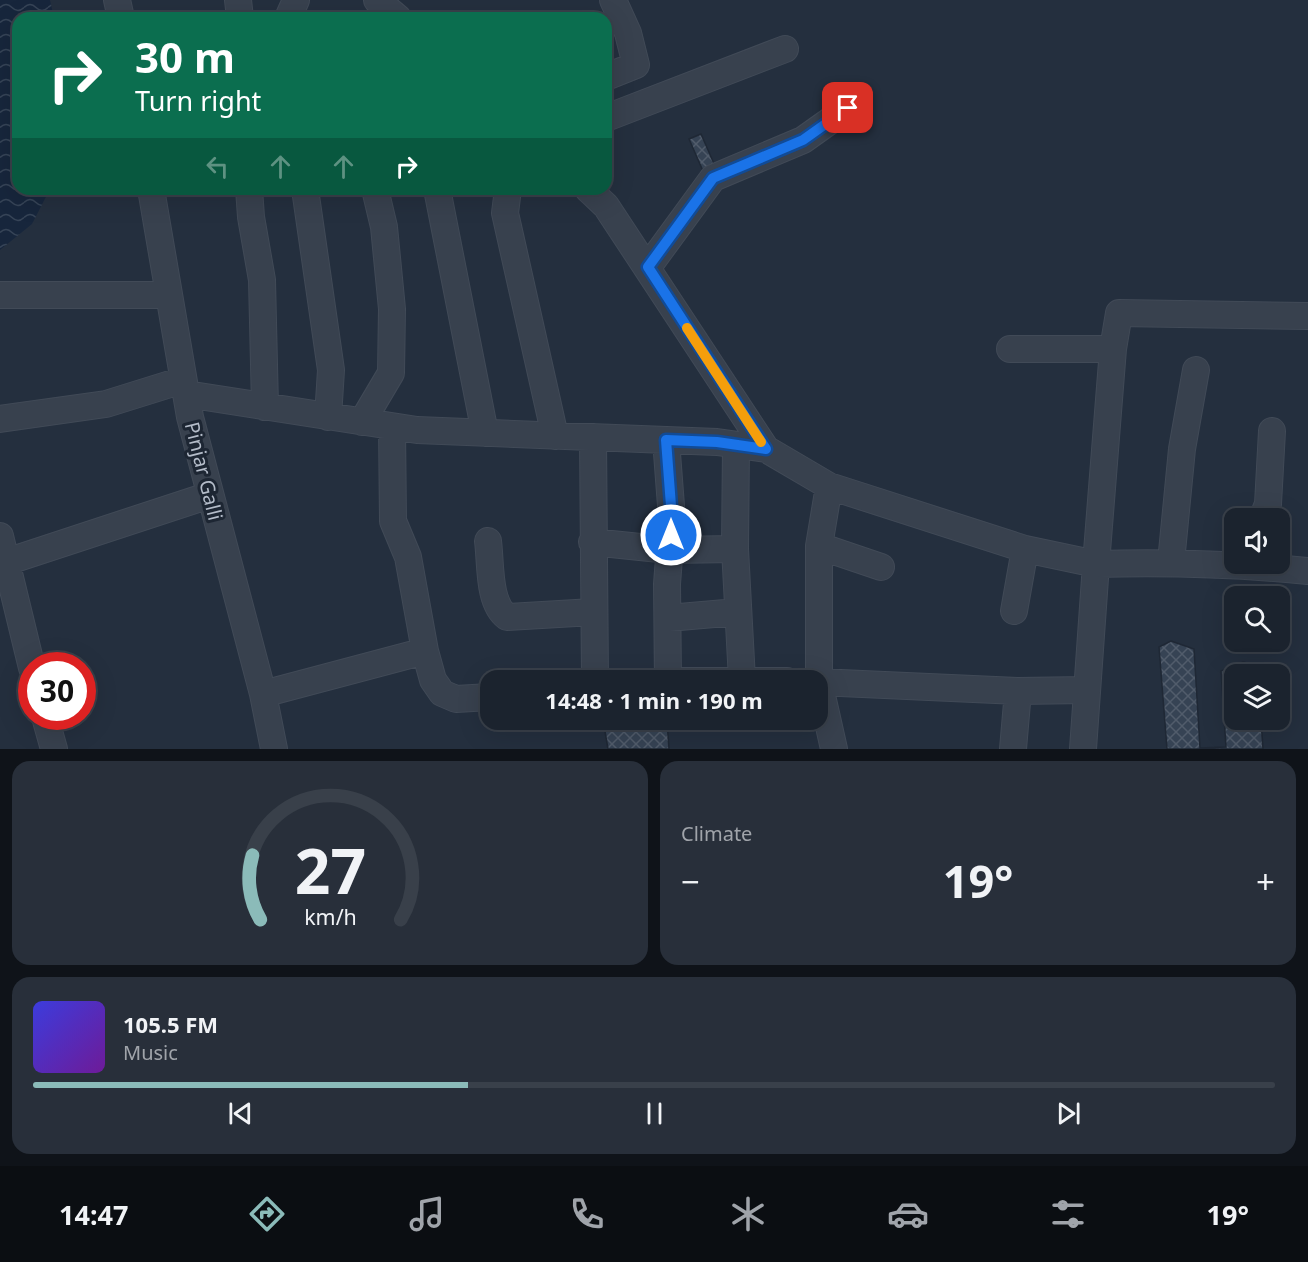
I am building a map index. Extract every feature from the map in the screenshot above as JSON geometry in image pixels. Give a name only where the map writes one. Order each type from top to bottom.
[{"type":"street","points":[[612,74],[636,65],[628,33],[613,0]]},
{"type":"street","points":[[612,116],[785,49]]},
{"type":"street","points":[[648,267],[713,178],[803,140],[848,108]]},
{"type":"street","name":"Pinjar Galli","points":[[152,195],[185,387],[210,495],[263,694],[274,749]]},
{"type":"street","points":[[249,195],[262,280],[265,407]]},
{"type":"street","points":[[306,195],[332,370],[328,417]]},
{"type":"street","points":[[362,422],[391,373],[392,309],[384,227],[376,195]]},
{"type":"street","points":[[438,195],[485,433]]},
{"type":"street","points":[[507,195],[505,213],[555,436]]},
{"type":"street","points":[[594,195],[606,206],[648,267],[766,449]]},
{"type":"street","points":[[0,295],[169,295]]},
{"type":"street","points":[[1083,749],[1113,349],[1119,313],[1308,316]]},
{"type":"street","points":[[1010,349],[1113,349]]},
{"type":"street","points":[[1171,562],[1182,449],[1196,370]]},
{"type":"street","points":[[0,419],[106,404],[185,387],[265,407],[392,427],[736,445],[766,449],[829,486],[1025,549],[1096,564],[1224,563]]},
{"type":"street","points":[[392,427],[393,520],[408,557],[425,651],[433,680],[442,693],[456,699],[480,698]]},
{"type":"street","points":[[1266,508],[1272,431]]},
{"type":"street","points":[[593,437],[595,670]]},
{"type":"street","points":[[666,440],[672,519],[669,550],[669,670]]},
{"type":"street","points":[[736,445],[735,549],[741,670]]},
{"type":"street","points":[[818,670],[819,546],[829,486]]},
{"type":"street","points":[[6,562],[210,495]]},
{"type":"street","points":[[0,536],[28,652]]},
{"type":"street","points":[[488,541],[496,600],[499,611],[507,617],[593,612]]},
{"type":"street","points":[[592,542],[669,550],[735,549]]},
{"type":"street","points":[[819,546],[881,567]]},
{"type":"street","points":[[1014,610],[1025,549]]},
{"type":"street","points":[[1290,569],[1308,571]]},
{"type":"street","points":[[668,618],[737,612]]},
{"type":"street","points":[[263,694],[425,651]]},
{"type":"street","points":[[828,682],[1018,691],[1086,690]]},
{"type":"street","points":[[1013,749],[1018,691]]},
{"type":"street","points":[[828,724],[834,749]]},
{"type":"street","points":[[49,730],[54,749]]},
{"type":"water","points":[[0,0],[50,0],[53,12],[12,12],[12,195],[47,195],[32,224],[0,250]]},
{"type":"building","points":[[701,134],[715,166],[703,171],[689,139]]},
{"type":"building","points":[[1171,641],[1194,649],[1200,748],[1226,747],[1225,730],[1262,730],[1263,749],[1167,749],[1159,647]]},
{"type":"building","points":[[1224,670],[1224,717],[1221,671]]},
{"type":"building","points":[[605,730],[668,730],[669,749],[608,749]]},
{"type":"slow traffic","points":[[687,328],[761,442]]},
{"type":"route","points":[[671,535],[672,519],[666,440],[717,442],[766,449],[648,267],[713,178],[803,140],[848,108]]}]
